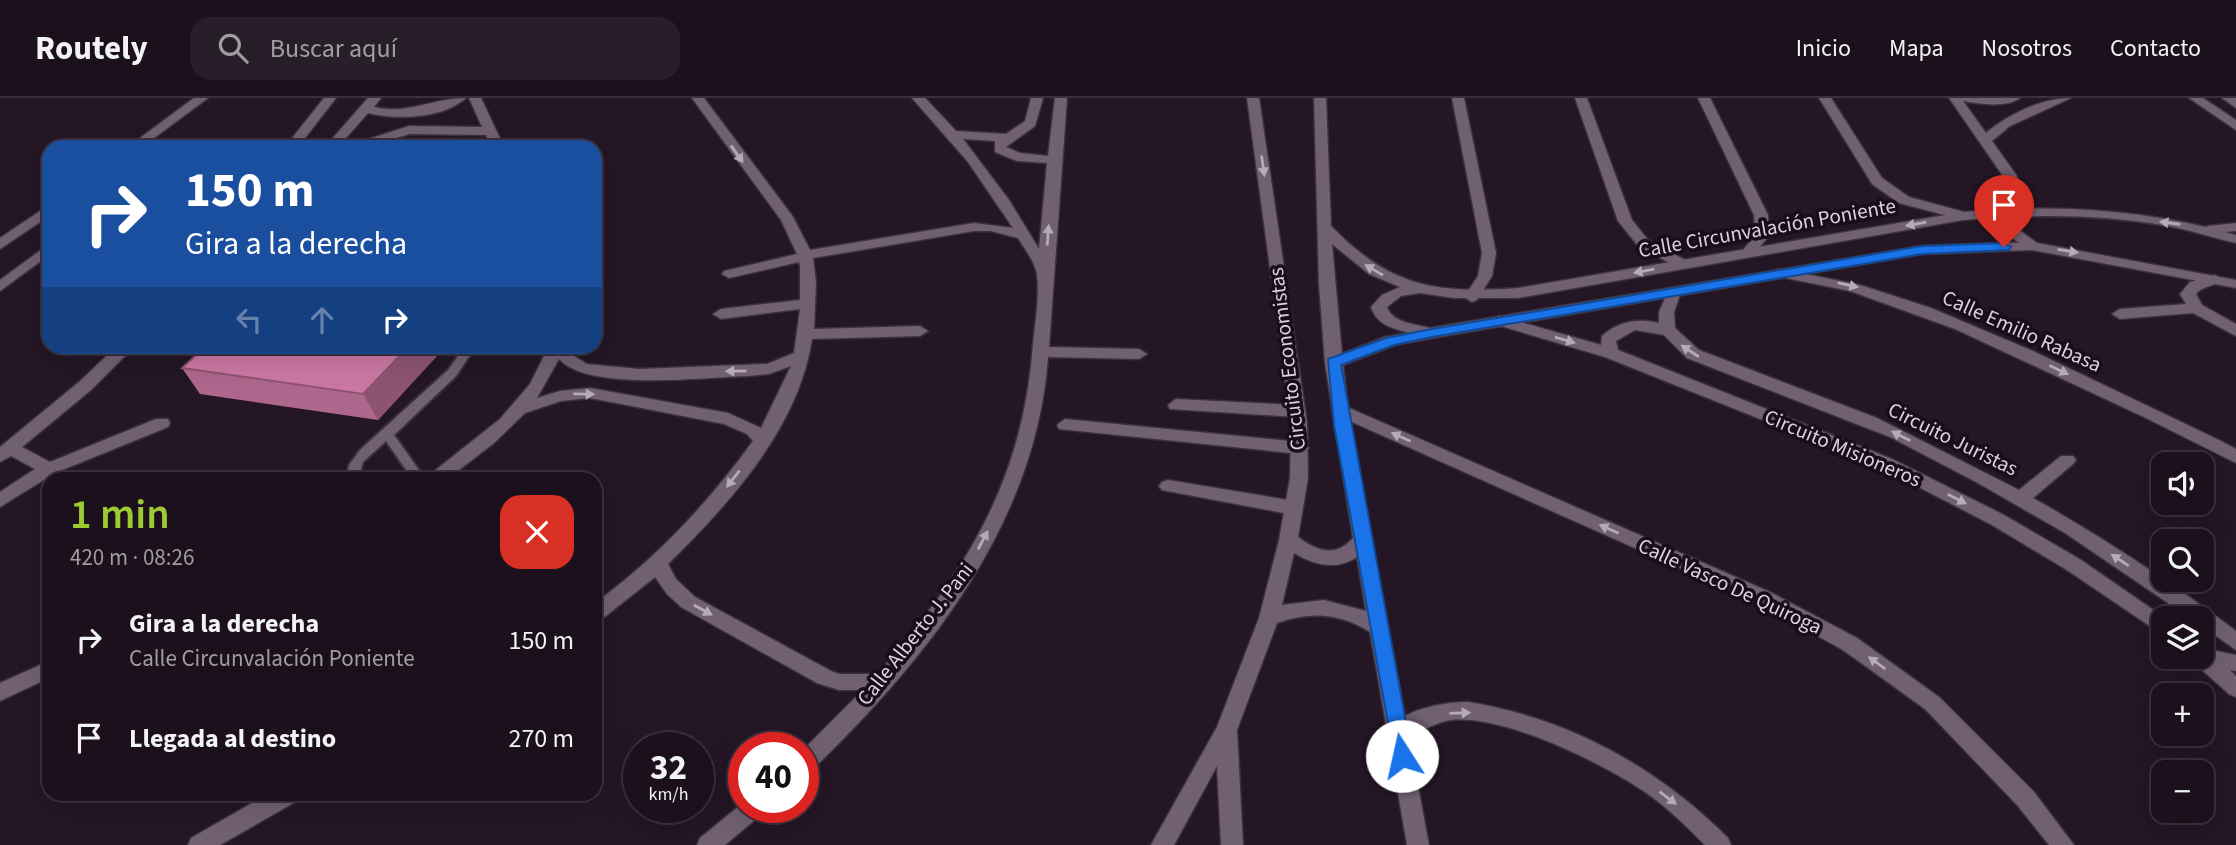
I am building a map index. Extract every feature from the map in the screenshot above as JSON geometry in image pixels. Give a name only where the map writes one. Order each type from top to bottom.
[{"type":"street","points":[[144,140],[202,98]]},
{"type":"street","points":[[297,140],[330,98]]},
{"type":"street","points":[[338,140],[371,104],[381,114],[411,113],[460,98]]},
{"type":"street","points":[[475,98],[495,140]]},
{"type":"street","points":[[602,608],[658,562],[711,506],[762,439],[793,383],[807,334],[805,257],[783,210],[748,169],[698,98]]},
{"type":"street","points":[[918,98],[955,135],[1009,206],[1045,274]]},
{"type":"street","points":[[955,135],[1005,138],[1031,123],[1035,118],[1037,98]]},
{"type":"street","name":"Calle Alberto J. Pani","points":[[819,747],[882,682],[954,590],[983,541],[1013,480],[1032,422],[1042,352],[1053,160],[1061,98]]},
{"type":"street","name":"Circuito Economistas","points":[[1162,845],[1226,730],[1269,618],[1294,508],[1300,448],[1297,411],[1253,98]]},
{"type":"street","points":[[1320,98],[1333,363],[1377,627],[1418,845]]},
{"type":"street","points":[[1458,98],[1489,253],[1489,268],[1485,281],[1472,297]]},
{"type":"street","points":[[1581,98],[1632,232],[1643,243],[1682,264]]},
{"type":"street","points":[[1704,98],[1761,215],[1765,229],[1761,240],[1748,252]]},
{"type":"street","points":[[1825,98],[1877,181],[1888,191],[1914,203],[1963,216]]},
{"type":"street","points":[[1955,98],[2010,176],[2014,188],[2008,211],[2008,229],[2032,246]]},
{"type":"street","points":[[1967,98],[1985,101],[2014,98]]},
{"type":"street","points":[[1986,139],[2006,123],[2065,98]]},
{"type":"street","points":[[2195,98],[2236,126]]},
{"type":"street","points":[[2228,98],[2236,104]]},
{"type":"street","points":[[374,140],[409,130],[491,131]]},
{"type":"street","points":[[1005,138],[1000,149],[1010,156],[1053,160]]},
{"type":"street","name":"Calle Circunvalación Poniente","points":[[1325,228],[1355,259],[1382,275],[1418,289],[1472,297],[1518,293],[1963,216],[2008,211],[2089,213],[2208,230],[2236,239]]},
{"type":"street","points":[[0,245],[42,214]]},
{"type":"street","points":[[729,274],[830,250],[974,227],[991,227],[1026,235]]},
{"type":"street","points":[[2208,230],[2236,227]]},
{"type":"street","points":[[1333,363],[1391,341],[1432,333],[1922,250],[2032,246],[2236,284]]},
{"type":"street","points":[[0,287],[42,254]]},
{"type":"street","name":"Calle Emilio Rabasa","points":[[1781,273],[1857,286],[1928,312],[2138,406],[2236,457]]},
{"type":"street","points":[[2215,279],[2195,285],[2188,294],[2196,308],[2236,331]]},
{"type":"street","points":[[1418,289],[1395,292],[1385,298],[1379,307],[1382,316],[1408,329],[1432,333]]},
{"type":"street","points":[[1611,353],[1608,340],[1624,327],[1651,325],[1668,331],[1666,308],[1674,292]]},
{"type":"street","points":[[721,314],[807,304]]},
{"type":"street","points":[[2120,314],[2196,308]]},
{"type":"street","name":"Circuito Misioneros","points":[[1499,321],[1611,353],[1886,463],[1998,520],[2074,565],[2151,619]]},
{"type":"street","points":[[807,334],[920,331]]},
{"type":"street","name":"Circuito Juristas","points":[[1668,331],[1693,354],[1711,363],[1894,432],[2021,498],[2112,554],[2236,642]]},
{"type":"street","points":[[1042,352],[1139,354]]},
{"type":"street","points":[[49,469],[5,452],[85,386],[119,354]]},
{"type":"street","points":[[443,472],[489,438],[518,409],[546,372],[554,354]]},
{"type":"street","points":[[563,354],[584,369],[618,372],[749,371],[769,369],[802,356]]},
{"type":"street","points":[[518,409],[560,396],[590,394],[728,419],[752,429],[762,439]]},
{"type":"street","points":[[1175,405],[1297,411]]},
{"type":"street","name":"Calle Vasco De Quiroga","points":[[1340,410],[1763,597],[1850,644],[1932,703],[2026,799],[2063,845]]},
{"type":"street","points":[[44,472],[162,423]]},
{"type":"street","points":[[1065,425],[1300,448]]},
{"type":"street","points":[[2021,498],[2067,460]]},
{"type":"street","points":[[0,501],[42,474]]},
{"type":"street","points":[[1168,486],[1294,508]]},
{"type":"street","points":[[1288,540],[1311,555],[1328,559],[1351,553],[1362,540]]},
{"type":"street","points":[[658,562],[662,576],[672,589],[688,602],[824,677],[839,682],[882,682]]},
{"type":"street","points":[[1269,618],[1295,609],[1323,607],[1349,612],[1377,627]]},
{"type":"street","points":[[2214,659],[2236,663]]},
{"type":"street","points":[[2214,669],[2236,688]]},
{"type":"street","points":[[0,692],[42,672]]},
{"type":"street","points":[[1398,734],[1413,722],[1435,714],[1467,711],[1523,726],[1579,746],[1642,779],[1687,812],[1720,845]]},
{"type":"street","points":[[1226,730],[1233,845]]},
{"type":"street","points":[[199,845],[277,801]]},
{"type":"street","points":[[708,845],[735,823]]},
{"type":"lane","points":[[352,472],[362,454],[439,387],[465,354]]},
{"type":"lane","points":[[387,434],[413,472]]},
{"type":"building","points":[[197,354],[401,354],[363,394],[182,368]]},
{"type":"route","points":[[1402,756],[1377,627],[1333,363],[1391,341],[1432,333],[1922,250],[2004,247]]}]
